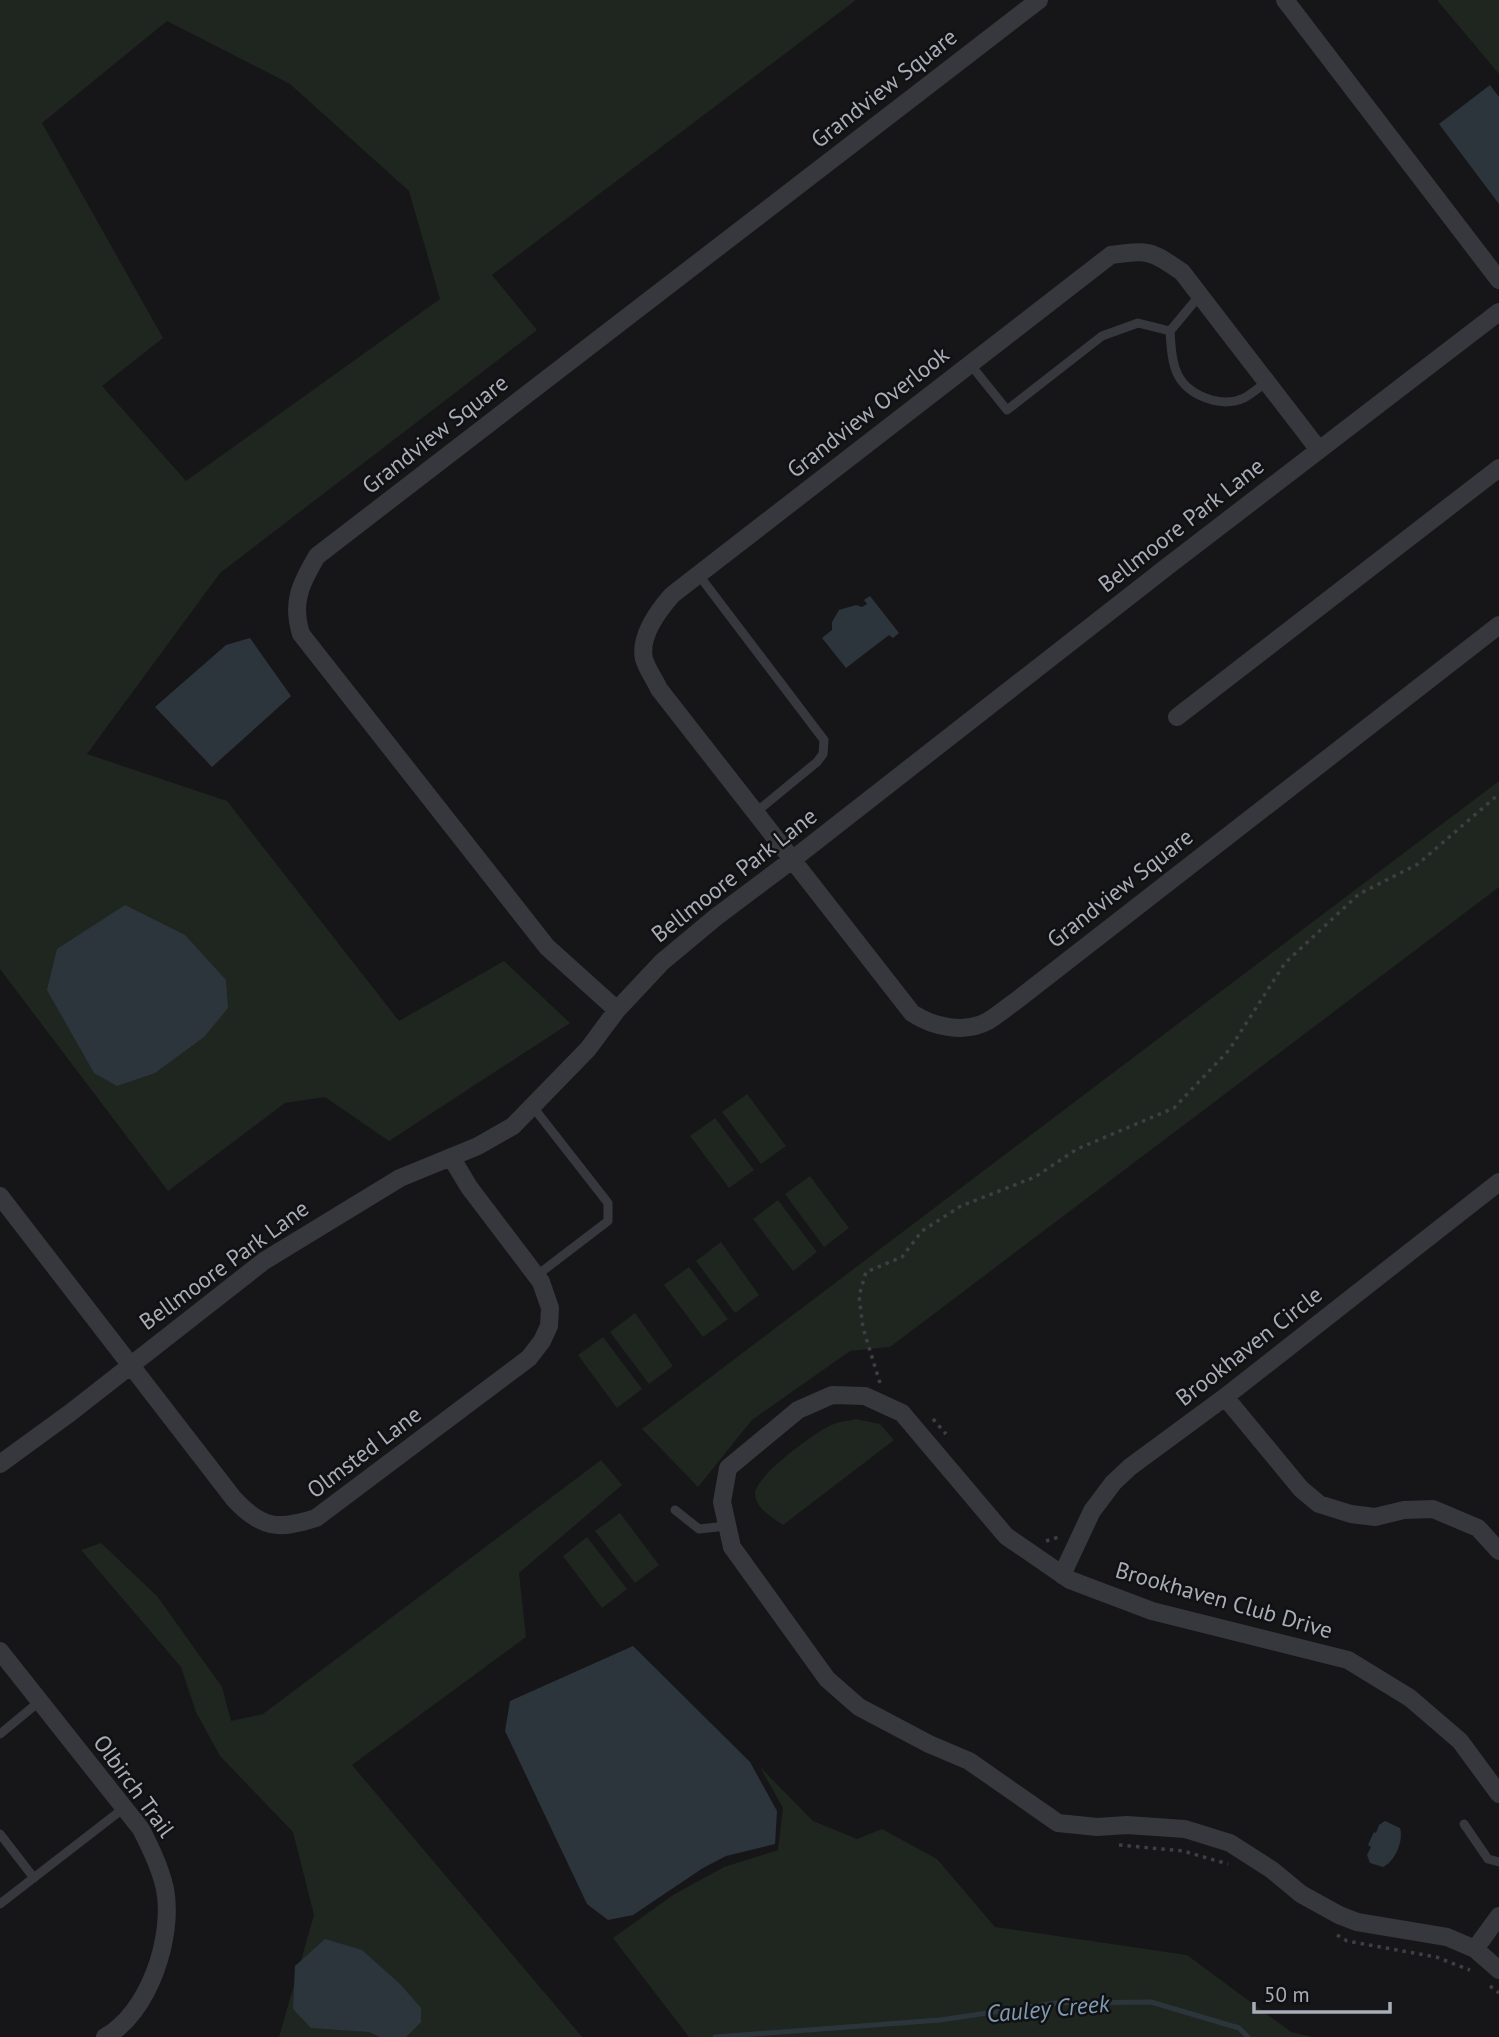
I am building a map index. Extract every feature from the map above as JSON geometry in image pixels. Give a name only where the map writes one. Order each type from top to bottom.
[{"type":"street","name":"Grandview Square","points":[[617,1010],[547,947],[301,634],[296,619],[300,585],[317,556],[1039,0]]},
{"type":"street","points":[[1285,0],[1499,280]]},
{"type":"street","name":"Grandview Overlook","points":[[792,860],[659,689],[644,658],[646,635],[658,612],[672,595],[698,574],[1111,255],[1154,253],[1182,272],[1318,450]]},
{"type":"street","name":"Bellmoore Park Lane","points":[[0,1464],[264,1261],[400,1178],[478,1146],[513,1126],[588,1049],[617,1010],[662,962],[716,917],[1499,312]]},
{"type":"street","points":[[1177,717],[1499,468]]},
{"type":"street","name":"Grandview Square","points":[[792,860],[912,1013],[944,1026],[977,1026],[1016,1001],[1499,625]]},
{"type":"street","name":"Olmsted Lane","points":[[0,1196],[234,1499],[253,1518],[272,1525],[294,1525],[316,1518],[529,1358],[549,1326],[550,1308],[541,1282],[469,1186],[451,1157]]},
{"type":"street","name":"Brookhaven Circle","points":[[1062,1574],[1092,1511],[1113,1483],[1499,1182]]},
{"type":"street","name":"Brookhaven Club Drive","points":[[1499,1794],[1460,1741],[1410,1698],[1348,1660],[1152,1611],[1070,1580],[1006,1536],[902,1413],[865,1396],[832,1395],[798,1410],[728,1468],[722,1502],[732,1547],[827,1679],[859,1707],[929,1744],[969,1761],[1058,1822],[1097,1827],[1128,1825],[1185,1829],[1230,1843],[1272,1870],[1300,1894],[1339,1916],[1357,1922],[1447,1937],[1475,1950],[1499,1970]]},
{"type":"street","points":[[1225,1397],[1301,1489],[1319,1504],[1351,1514],[1375,1517],[1404,1510],[1433,1509],[1478,1528],[1499,1551]]},
{"type":"street","name":"Olbirch Trail","points":[[0,1651],[141,1829],[157,1859],[165,1892],[165,1939],[152,1979],[136,2010],[111,2036]]},
{"type":"street","points":[[1475,1950],[1499,1916]]},
{"type":"lane","points":[[1200,295],[1170,331],[1171,358],[1178,378],[1188,390],[1224,403],[1244,398],[1267,382]]},
{"type":"lane","points":[[970,364],[1007,410],[1102,336],[1138,323],[1170,331]]},
{"type":"lane","points":[[698,574],[824,740],[823,754],[817,762],[755,813]]},
{"type":"lane","points":[[533,1107],[608,1203],[608,1222],[536,1276]]},
{"type":"lane","points":[[676,1510],[699,1528],[727,1525]]},
{"type":"lane","points":[[0,1734],[40,1701]]},
{"type":"lane","points":[[0,1904],[124,1808]]},
{"type":"lane","points":[[1464,1825],[1488,1859],[1499,1862]]},
{"type":"lane","points":[[0,1834],[34,1878]]},
{"type":"path","points":[[888,1387],[880,1383],[863,1328],[859,1296],[866,1272],[902,1257],[922,1231],[961,1206],[1035,1177],[1077,1149],[1174,1108],[1229,1050],[1285,963],[1359,894],[1418,863],[1499,794]]},
{"type":"path","points":[[1180,1406],[1246,1355]]},
{"type":"path","points":[[925,1411],[947,1436]]},
{"type":"path","points":[[1035,1536],[1046,1541],[1066,1533]]},
{"type":"path","points":[[1117,1845],[1183,1851],[1231,1865]]},
{"type":"path","points":[[1336,1935],[1347,1941],[1436,1957],[1466,1967],[1474,1974]]},
{"type":"path","points":[[1482,1980],[1499,1993]]},
{"type":"shaded area","points":[[0,0],[856,0],[492,275],[537,330],[220,573],[87,754],[227,801],[399,1021],[504,961],[570,1023],[389,1141],[325,1097],[285,1103],[168,1191],[0,969]],"holes":[[[167,21],[290,84],[409,191],[440,299],[186,481],[102,386],[163,338],[42,123]]]},
{"type":"shaded area","points":[[1437,0],[1499,0],[1499,74]]},
{"type":"shaded area","points":[[1490,85],[1499,97],[1499,204],[1439,124]]},
{"type":"shaded area","points":[[870,596],[899,633],[893,638],[889,635],[846,668],[822,638],[832,630],[832,622],[839,610],[856,605],[862,607],[867,604],[864,600]]},
{"type":"shaded area","points":[[250,638],[291,696],[212,767],[155,707],[226,645]]},
{"type":"shaded area","points":[[1499,781],[1499,887],[890,1347],[850,1351],[752,1420],[698,1487],[642,1429]]},
{"type":"shaded area","points":[[125,905],[185,935],[226,980],[228,1008],[204,1037],[155,1073],[117,1086],[94,1073],[47,990],[57,949]]},
{"type":"shaded area","points":[[747,1094],[786,1146],[761,1164],[722,1112]]},
{"type":"shaded area","points":[[715,1118],[754,1170],[729,1188],[690,1136]]},
{"type":"shaded area","points":[[810,1176],[849,1228],[824,1247],[785,1194]]},
{"type":"shaded area","points":[[778,1200],[817,1252],[793,1271],[753,1219]]},
{"type":"shaded area","points":[[721,1242],[759,1295],[735,1313],[696,1261]]},
{"type":"shaded area","points":[[689,1267],[728,1319],[703,1337],[664,1285]]},
{"type":"shaded area","points":[[635,1313],[673,1366],[649,1384],[610,1332]]},
{"type":"shaded area","points":[[603,1337],[642,1389],[617,1408],[578,1355]]},
{"type":"shaded area","points":[[856,1419],[880,1424],[894,1440],[783,1525],[761,1508],[755,1494],[757,1487],[774,1467],[829,1426]]},
{"type":"shaded area","points":[[601,1460],[622,1485],[519,1573],[526,1637],[352,1765],[582,2037],[279,2037],[314,1915],[293,1832],[220,1756],[196,1712],[181,1667],[81,1550],[101,1543],[157,1596],[222,1687],[231,1721],[263,1714]]},
{"type":"shaded area","points":[[620,1513],[659,1565],[635,1583],[595,1531]]},
{"type":"shaded area","points":[[587,1537],[627,1589],[602,1608],[563,1556]]},
{"type":"shaded area","points":[[633,1646],[750,1762],[777,1811],[775,1844],[726,1856],[703,1868],[633,1915],[608,1920],[587,1904],[505,1731],[510,1701]]},
{"type":"shaded area","points":[[760,1767],[813,1821],[857,1839],[882,1829],[937,1859],[995,1927],[1187,1955],[1291,2032],[1313,2037],[689,2037],[613,1938],[673,1895],[724,1867],[778,1850],[783,1808]]},
{"type":"shaded area","points":[[1385,1821],[1400,1828],[1401,1838],[1395,1856],[1383,1867],[1370,1863],[1367,1855],[1374,1832],[1376,1833],[1379,1825]]},
{"type":"shaded area","points":[[325,1939],[362,1950],[400,1984],[421,2008],[421,2022],[406,2037],[380,2037],[369,2032],[311,2028],[293,2009],[295,1966]]},
{"type":"waterway","name":"Cauley Creek","points":[[715,2037],[940,2020],[1056,2003],[1151,2002],[1239,2028],[1248,2037]]}]
